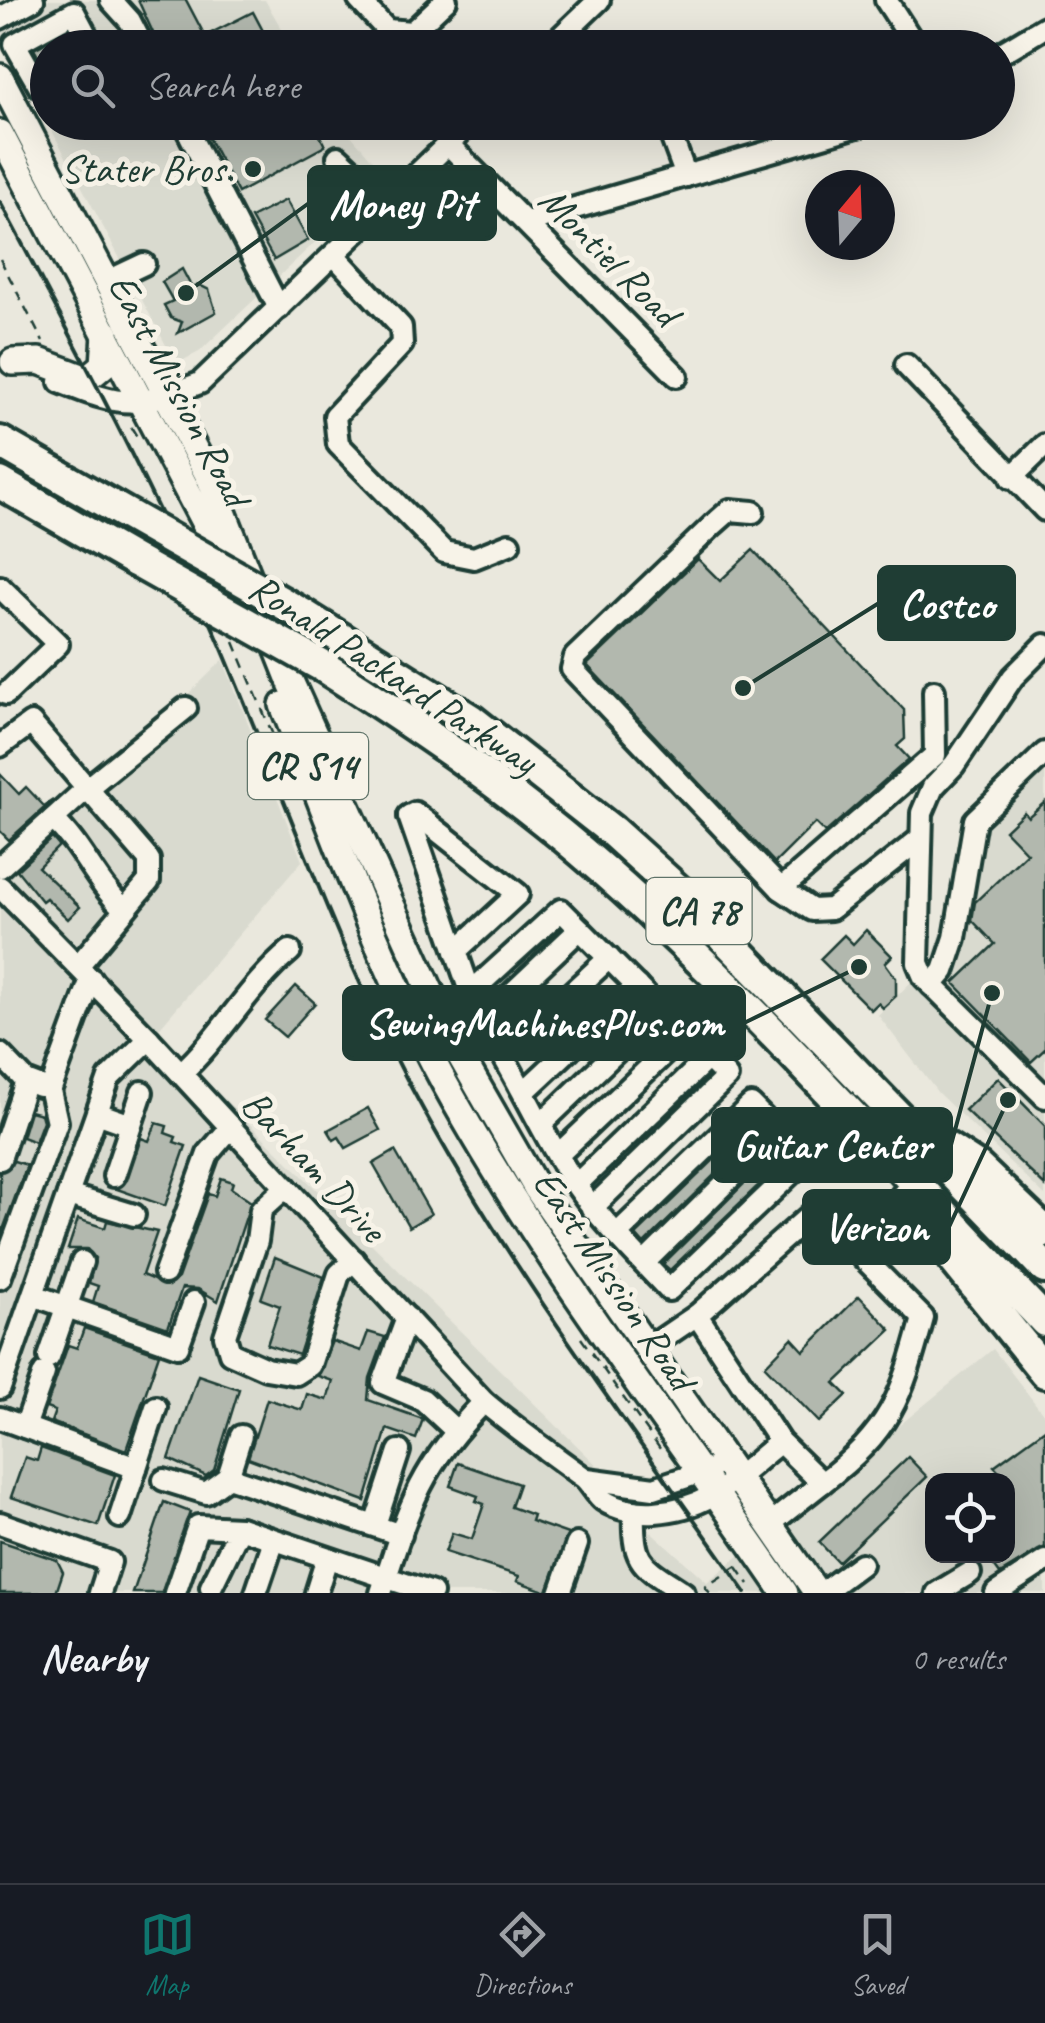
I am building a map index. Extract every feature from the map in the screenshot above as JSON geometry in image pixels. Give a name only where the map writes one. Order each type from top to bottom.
[{"type":"highway","name":"Ronald Packard Parkway","points":[[0,442],[429,691],[568,793],[684,896],[1045,1268]]},
{"type":"highway","name":"Ronald Packard Parkway","points":[[0,482],[324,668],[490,778],[582,852],[723,982],[1045,1321]]},
{"type":"highway","points":[[0,494],[90,534]]},
{"type":"highway","points":[[820,1084],[871,1158],[1045,1372]]},
{"type":"highway","points":[[892,1113],[978,1168],[1045,1232]]},
{"type":"main road","name":"East Mission Road","points":[[4,92],[30,139]]},
{"type":"main road","name":"East Mission Road","points":[[0,133],[106,333],[215,489],[291,683],[449,1033],[537,1189],[648,1350],[738,1470],[770,1524],[820,1593]]},
{"type":"main road","name":"East Mission Road","points":[[30,140],[108,281],[356,887],[442,1077],[515,1203],[716,1496],[759,1577]]},
{"type":"main road","points":[[6,359],[39,361],[87,378],[104,366],[106,333]]},
{"type":"main road","points":[[415,1020],[438,1034],[449,1033]]},
{"type":"main road","name":"CR S14","points":[[759,1577],[785,1593]]},
{"type":"street","points":[[6,10],[33,0]]},
{"type":"street","points":[[111,0],[135,30]]},
{"type":"street","points":[[359,0],[387,30]]},
{"type":"street","points":[[414,30],[446,0]]},
{"type":"street","points":[[569,30],[600,0]]},
{"type":"street","points":[[886,0],[905,30]]},
{"type":"street","points":[[41,30],[74,12],[84,30]]},
{"type":"street","points":[[1015,45],[1045,27]]},
{"type":"street","points":[[30,36],[15,44],[30,67]]},
{"type":"street","points":[[4,92],[30,87]]},
{"type":"street","points":[[192,140],[280,308]]},
{"type":"street","points":[[6,359],[104,399],[156,400],[200,382],[452,140]]},
{"type":"street","points":[[673,140],[686,176]]},
{"type":"street","points":[[526,222],[810,140]]},
{"type":"street","name":"Montiel Road","points":[[448,144],[678,376]]},
{"type":"street","points":[[338,158],[388,204]]},
{"type":"street","points":[[335,256],[401,327],[402,344],[335,416],[338,444],[444,552],[474,558],[509,544]]},
{"type":"street","points":[[108,281],[144,264]]},
{"type":"street","points":[[906,364],[1044,509]]},
{"type":"street","points":[[1011,478],[1045,445]]},
{"type":"street","points":[[753,512],[730,510],[575,656],[572,669],[781,890],[812,910],[831,908],[921,838]]},
{"type":"street","points":[[0,587],[58,644],[6,694]]},
{"type":"street","points":[[1045,646],[1013,677],[954,765],[933,787],[922,813],[918,962],[932,986],[1045,1097]]},
{"type":"street","points":[[781,890],[934,755],[934,691]]},
{"type":"street","points":[[0,867],[86,789],[186,708]]},
{"type":"street","points":[[0,746],[31,723],[149,860],[150,881],[124,909],[84,972],[50,1091],[57,1122],[0,1278]]},
{"type":"street","points":[[932,986],[944,971],[954,938],[975,820],[1045,753]]},
{"type":"street","points":[[449,1033],[479,1017],[456,952],[409,816],[415,814],[518,894],[456,952]]},
{"type":"street","points":[[53,819],[80,847],[102,888],[124,909]]},
{"type":"street","name":"Barham Drive","points":[[0,887],[181,1073],[484,1402],[534,1446],[587,1479],[601,1499],[634,1511]]},
{"type":"street","points":[[470,992],[562,910],[728,1078],[592,1208]]},
{"type":"street","points":[[505,1000],[580,929]]},
{"type":"street","points":[[181,1073],[213,1040],[239,1000],[290,951]]},
{"type":"street","points":[[609,958],[503,1056],[592,1208],[670,1290],[805,1160],[752,1105],[617,1234]]},
{"type":"street","points":[[524,1092],[637,986]]},
{"type":"street","points":[[542,1123],[660,1010]]},
{"type":"street","points":[[560,1153],[685,1034]]},
{"type":"street","points":[[0,1388],[109,1078],[149,1039]]},
{"type":"street","points":[[0,1054],[26,1082],[50,1091]]},
{"type":"street","points":[[578,1183],[708,1058]]},
{"type":"street","points":[[0,1160],[8,1107],[26,1082]]},
{"type":"street","points":[[114,1176],[142,1092]]},
{"type":"street","points":[[97,1113],[132,1125]]},
{"type":"street","points":[[165,1273],[208,1154],[230,1127]]},
{"type":"street","points":[[644,1263],[777,1132]]},
{"type":"street","points":[[286,1187],[261,1210],[226,1336],[230,1353],[266,1368],[296,1374],[310,1365],[339,1274],[354,1260]]},
{"type":"street","points":[[68,1194],[134,1214]]},
{"type":"street","points":[[648,1350],[697,1315],[816,1210],[923,1318],[892,1414],[874,1438],[770,1524]]},
{"type":"street","points":[[25,1428],[82,1262]]},
{"type":"street","points":[[33,1296],[178,1346],[194,1302]]},
{"type":"street","points":[[697,1315],[780,1442],[822,1483]]},
{"type":"street","points":[[407,1318],[383,1384],[423,1400],[455,1430]]},
{"type":"street","points":[[384,1585],[416,1490],[455,1430],[484,1402]]},
{"type":"street","points":[[120,1517],[156,1406]]},
{"type":"street","points":[[0,1418],[136,1468]]},
{"type":"street","points":[[164,1480],[206,1492],[228,1477],[241,1436]]},
{"type":"street","points":[[679,1591],[640,1564],[632,1545],[634,1511],[687,1510],[716,1496],[738,1470],[780,1442]]},
{"type":"street","points":[[375,1525],[400,1451]]},
{"type":"street","name":"Barham Drive","points":[[587,1479],[654,1488],[700,1474],[738,1470]]},
{"type":"street","points":[[228,1477],[400,1535]]},
{"type":"street","points":[[0,1523],[110,1562],[100,1593]]},
{"type":"street","points":[[175,1593],[198,1526],[240,1528],[327,1558],[384,1585],[432,1593]]},
{"type":"street","points":[[211,1587],[240,1528]]},
{"type":"street","points":[[256,1593],[274,1540]]},
{"type":"street","points":[[560,1593],[577,1544]]},
{"type":"street","points":[[316,1593],[327,1558]]},
{"type":"street","points":[[996,1593],[1045,1561]]},
{"type":"street","points":[[820,1593],[861,1564]]},
{"type":"street","points":[[937,1593],[970,1573]]},
{"type":"path","points":[[0,259],[48,351]]},
{"type":"path","points":[[710,1593],[705,1587],[743,1562]]},
{"type":"path","points":[[736,1566],[759,1577]]},
{"type":"shaded area","points":[[0,0],[265,0],[282,30],[30,30],[30,88],[0,31]]},
{"type":"shaded area","points":[[57,140],[355,140],[386,175],[199,352],[176,364]]},
{"type":"shaded area","points":[[223,660],[302,861],[156,1032],[619,1487],[647,1528],[707,1582],[993,1349],[1045,1416],[1045,1593],[0,1593],[0,859],[13,867]]},
{"type":"shaded area","points":[[1045,751],[1045,1196],[938,1093],[878,1015],[931,962],[983,810]]},
{"type":"building","points":[[138,0],[186,0],[202,30],[152,30]]},
{"type":"building","points":[[253,12],[262,30],[217,30]]},
{"type":"building","name":"Stater Bros.","points":[[210,140],[322,140],[325,146],[238,193]]},
{"type":"building","points":[[286,200],[308,240],[274,260],[251,218]]},
{"type":"building","points":[[182,269],[192,288],[199,285],[209,290],[216,312],[178,333],[182,322],[171,318],[164,305],[173,301],[162,282]]},
{"type":"building","points":[[753,550],[904,710],[905,739],[897,746],[909,759],[825,833],[815,823],[775,863],[587,665],[698,559],[720,581]]},
{"type":"building","points":[[0,774],[19,794],[26,787],[44,806],[53,800],[9,840],[0,831]]},
{"type":"building","points":[[1045,802],[1045,1049],[1031,1062],[954,983],[995,944],[972,920],[975,902],[1027,853],[1005,830],[1024,812],[1028,817]]},
{"type":"building","points":[[52,838],[59,846],[38,867],[80,907],[68,919],[46,898],[42,901],[17,870]]},
{"type":"building","points":[[866,930],[892,956],[885,963],[896,978],[896,996],[883,1008],[878,1003],[871,1010],[820,959],[844,935],[853,944]]},
{"type":"building","points":[[296,986],[315,1003],[285,1037],[265,1020]]},
{"type":"building","points":[[998,1078],[1045,1126],[1045,1186],[965,1110]]},
{"type":"building","points":[[368,1108],[380,1130],[346,1148],[339,1137],[334,1140],[328,1130]]},
{"type":"building","points":[[30,1111],[41,1114],[43,1121],[35,1142],[22,1137]]},
{"type":"building","points":[[156,1123],[167,1126],[165,1133],[186,1146],[165,1206],[117,1189],[127,1180],[141,1138],[149,1141]]},
{"type":"building","points":[[751,1124],[758,1132],[644,1244],[636,1235]]},
{"type":"building","points":[[395,1151],[431,1214],[409,1227],[373,1164]]},
{"type":"building","points":[[777,1151],[785,1160],[670,1270],[663,1264]]},
{"type":"building","points":[[14,1161],[27,1165],[0,1238],[0,1172]]},
{"type":"building","points":[[221,1178],[233,1182],[231,1188],[251,1202],[218,1301],[198,1289],[182,1288],[168,1328],[93,1302],[98,1286],[89,1283],[95,1258],[87,1249],[68,1249],[78,1219],[105,1228],[107,1221],[157,1232],[142,1275],[168,1286],[178,1278],[208,1194],[215,1196]]},
{"type":"building","points":[[275,1257],[324,1277],[299,1355],[267,1345],[280,1306],[261,1299]]},
{"type":"building","points":[[859,1296],[891,1330],[835,1383],[847,1395],[819,1422],[765,1366],[792,1338],[804,1351]]},
{"type":"building","points":[[84,1328],[159,1354],[126,1450],[51,1422],[55,1411],[46,1408],[68,1345],[77,1348]]},
{"type":"building","points":[[368,1332],[385,1337],[370,1378],[368,1400],[423,1419],[416,1439],[387,1429],[365,1501],[248,1458],[267,1399],[302,1410],[307,1394],[327,1400],[333,1381],[318,1376],[332,1341],[361,1351]]},
{"type":"building","points":[[198,1375],[239,1389],[214,1470],[206,1476],[169,1459]]},
{"type":"building","points":[[1045,1429],[1045,1547],[1000,1574],[992,1563],[1015,1563],[1015,1473],[1001,1473],[994,1466]]},
{"type":"building","points":[[41,1448],[115,1475],[98,1526],[11,1497],[25,1457],[37,1461]]},
{"type":"building","points":[[908,1457],[925,1475],[838,1562],[819,1542]]},
{"type":"building","points":[[458,1463],[519,1484],[511,1507],[533,1515],[531,1521],[568,1534],[547,1592],[517,1581],[519,1576],[445,1552],[452,1533],[472,1539],[484,1504],[476,1501],[478,1496],[450,1486]]},
{"type":"building","points":[[164,1502],[190,1512],[162,1593],[133,1593]]},
{"type":"building","points":[[0,1541],[57,1560],[63,1572],[56,1593],[0,1593]]},
{"type":"railway","points":[[0,202],[169,531],[220,644],[334,925],[412,1089],[529,1283],[746,1593]]},
{"type":"place","name":"Stater Bros.","points":[[253,169]]},
{"type":"place","name":"Money Pit","points":[[186,293]]},
{"type":"place","name":"Costco","points":[[743,688]]},
{"type":"place","name":"SewingMachinesPlus.com","points":[[859,967]]},
{"type":"place","name":"Guitar Center","points":[[992,993]]},
{"type":"place","name":"Verizon","points":[[1008,1100]]}]
